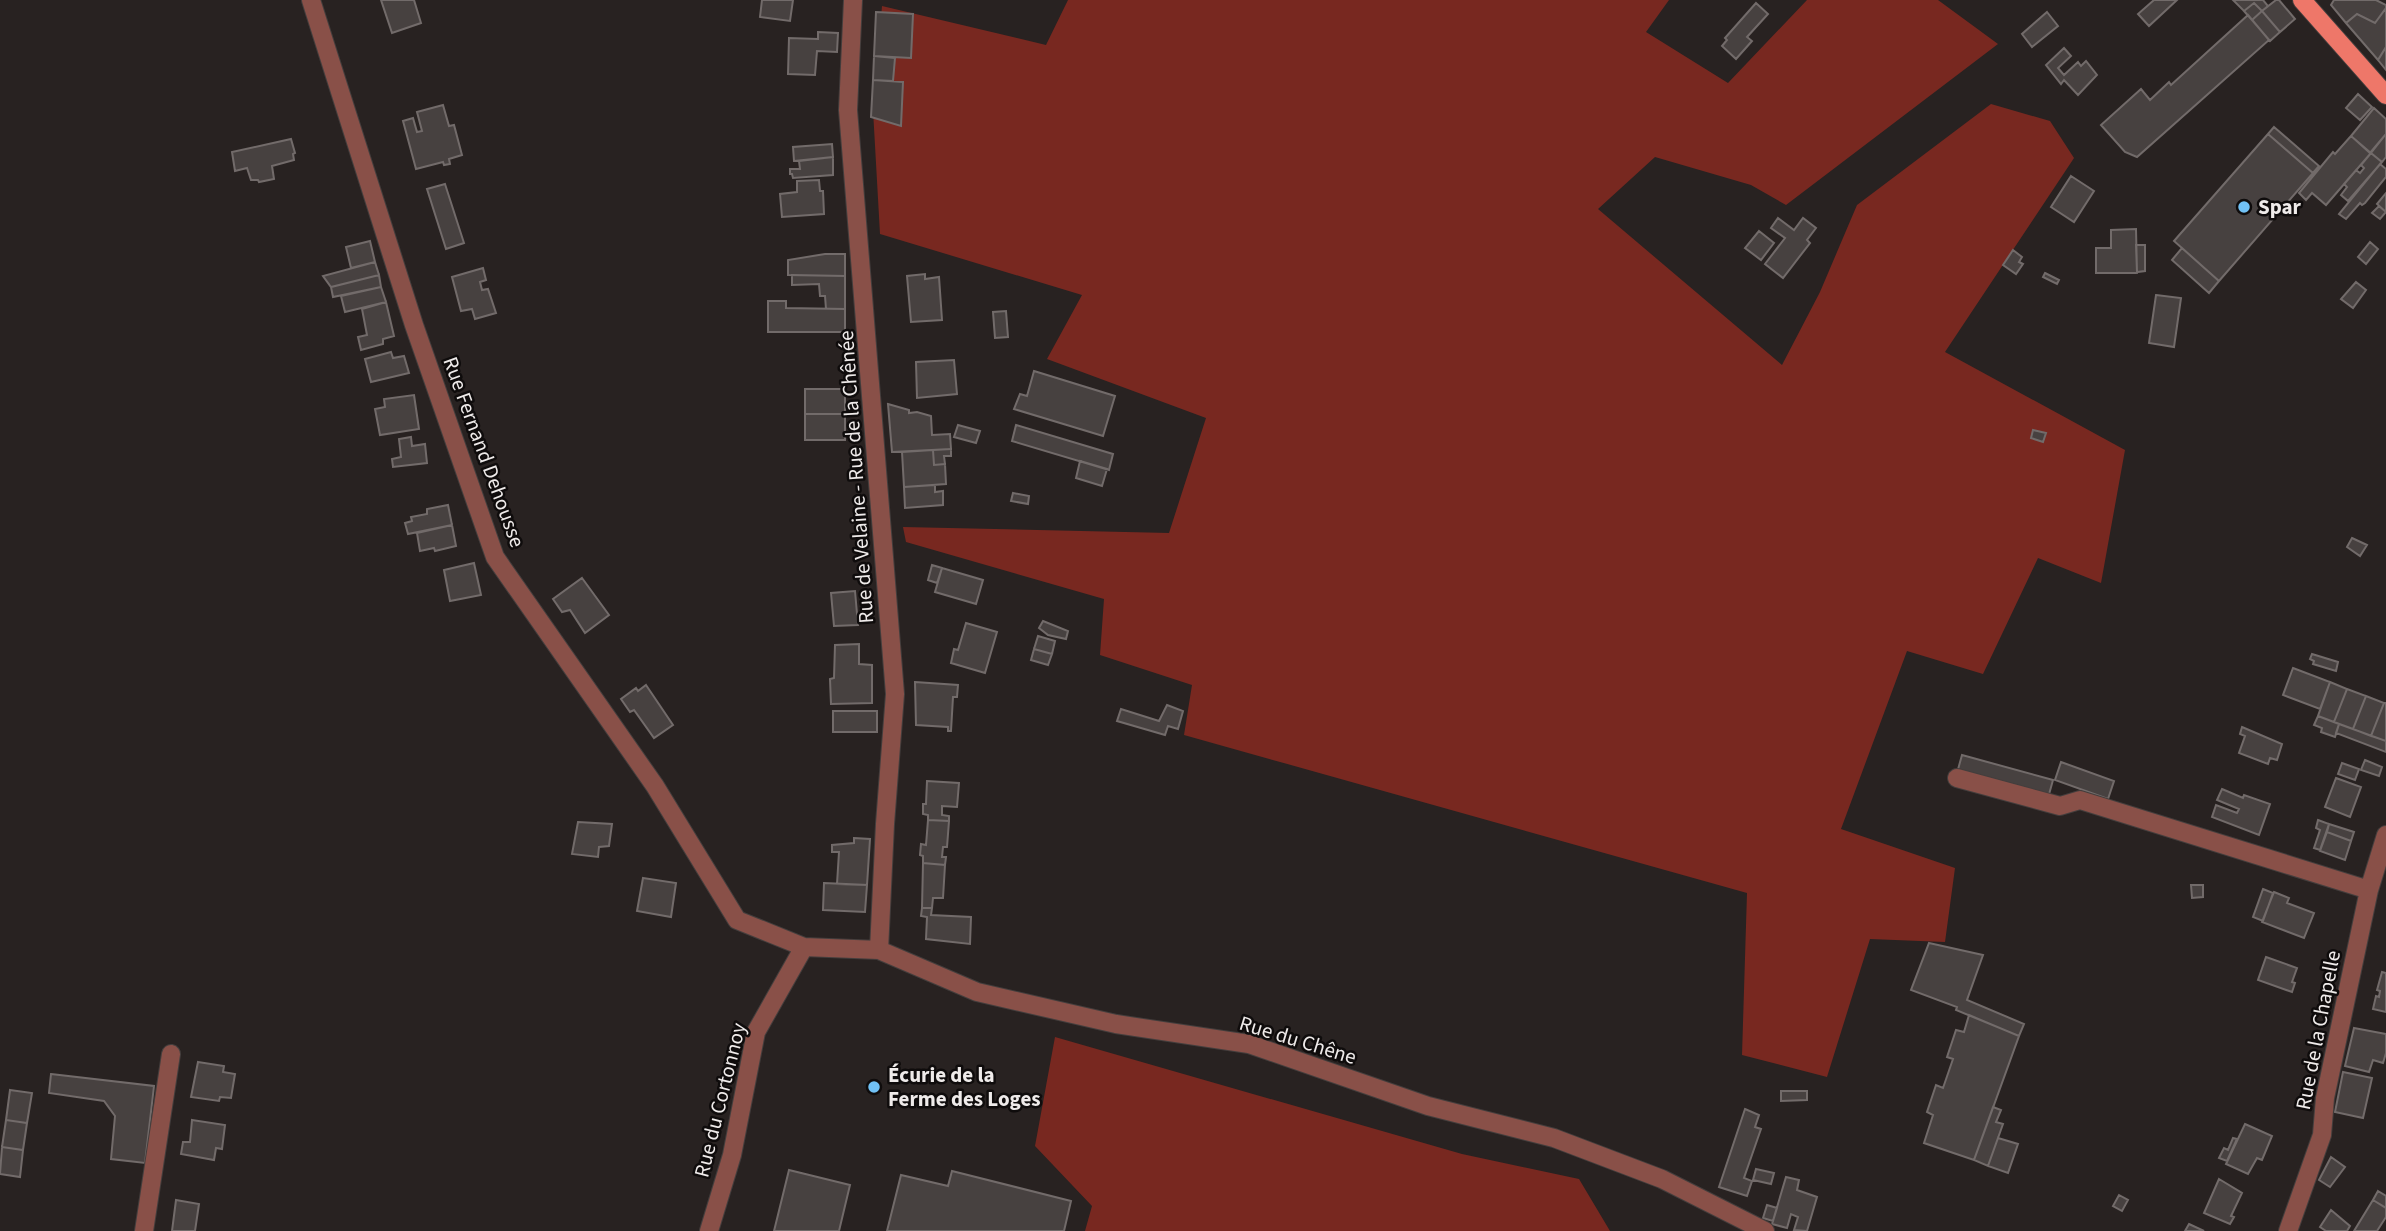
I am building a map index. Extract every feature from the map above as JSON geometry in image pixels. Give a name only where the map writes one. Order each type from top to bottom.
[{"type":"main road","points":[[2302,0],[2386,95]]},
{"type":"street","name":"Rue Fernand Dehousse","points":[[311,0],[414,325],[495,557],[655,786],[737,920],[804,947]]},
{"type":"street","name":"Rue de Velaine - Rue de la Chênée","points":[[853,0],[848,110],[895,694],[879,950]]},
{"type":"street","points":[[1956,778],[2060,806],[2080,800],[2369,890]]},
{"type":"street","name":"Rue de la Chapelle","points":[[2288,1231],[2322,1135],[2325,1098],[2369,890],[2386,835]]},
{"type":"street","name":"Rue du Chêne","points":[[804,947],[879,950],[977,992],[1116,1024],[1249,1044],[1428,1106],[1554,1138],[1662,1180],[1765,1231]]},
{"type":"street","name":"Rue du Cortonnoy","points":[[709,1231],[732,1156],[756,1032],[804,947]]},
{"type":"street","points":[[144,1231],[171,1054]]},
{"type":"shaded area","points":[[1068,0],[1669,0],[1646,32],[1728,83],[1807,0],[1938,0],[1998,44],[1786,205],[1751,185],[1655,157],[1598,209],[1782,365],[1820,292],[1857,205],[1991,104],[2050,121],[2074,158],[1945,352],[2125,450],[2101,583],[2038,558],[1983,674],[1907,651],[1841,829],[1955,868],[1945,942],[1870,939],[1827,1077],[1742,1055],[1747,893],[1184,735],[1192,685],[1100,655],[1104,599],[906,542],[903,527],[1169,533],[1206,418],[1047,359],[1082,295],[880,234],[873,110],[882,6],[1046,45]]},
{"type":"shaded area","points":[[1055,1037],[1462,1154],[1579,1179],[1610,1231],[1085,1231],[1092,1206],[1035,1146]]},
{"type":"building","points":[[381,0],[414,0],[421,23],[392,33]]},
{"type":"building","points":[[762,0],[793,0],[790,21],[760,17]]},
{"type":"building","points":[[2154,0],[2177,0],[2149,26],[2138,14]]},
{"type":"building","points":[[2233,0],[2263,0],[2268,6],[2262,11],[2254,3],[2244,11]]},
{"type":"building","points":[[2279,0],[2295,19],[2280,32],[2262,11]]},
{"type":"building","points":[[2334,0],[2376,0],[2386,5],[2386,8],[2375,23],[2357,14],[2346,23],[2331,5]]},
{"type":"building","points":[[1756,3],[1768,14],[1747,37],[1752,41],[1736,59],[1722,46],[1727,40],[1725,38]]},
{"type":"building","points":[[2254,3],[2262,11],[2252,20],[2244,11]]},
{"type":"building","points":[[2386,8],[2386,47],[2378,60],[2346,23],[2357,14],[2375,23]]},
{"type":"building","points":[[2262,11],[2280,32],[2270,41],[2252,20]]},
{"type":"building","points":[[876,12],[913,14],[911,58],[874,56]]},
{"type":"building","points":[[2047,12],[2058,26],[2032,47],[2022,34]]},
{"type":"building","points":[[2248,15],[2269,40],[2137,157],[2125,152],[2101,125],[2141,89],[2150,100],[2169,82],[2171,85]]},
{"type":"building","points":[[818,32],[838,33],[837,52],[817,51],[815,75],[788,74],[789,38],[818,39]]},
{"type":"building","points":[[2386,47],[2386,70],[2378,60]]},
{"type":"building","points":[[2064,48],[2071,56],[2058,68],[2064,75],[2078,62],[2081,66],[2086,61],[2097,75],[2078,95],[2064,80],[2061,84],[2046,65]]},
{"type":"building","points":[[874,56],[895,58],[893,81],[873,80]]},
{"type":"building","points":[[873,80],[903,82],[901,126],[871,117]]},
{"type":"building","points":[[2358,94],[2372,107],[2360,120],[2346,108]]},
{"type":"building","points":[[443,105],[449,126],[454,125],[462,155],[449,159],[450,164],[444,165],[443,162],[416,169],[403,121],[413,118],[417,132],[422,131],[417,112]]},
{"type":"building","points":[[2374,108],[2386,119],[2386,134],[2370,153],[2351,136]]},
{"type":"building","points":[[2274,127],[2319,166],[2313,173],[2268,134]]},
{"type":"building","name":"Spar","points":[[2268,134],[2313,173],[2219,281],[2174,241]]},
{"type":"building","points":[[2386,134],[2386,157],[2382,162],[2371,153]]},
{"type":"building","points":[[2351,136],[2371,153],[2326,205],[2312,193],[2306,200],[2299,193],[2333,152],[2335,154]]},
{"type":"building","points":[[291,139],[294,160],[272,166],[274,179],[259,182],[251,180],[247,168],[235,171],[232,152]]},
{"type":"building","points":[[832,144],[833,157],[794,161],[793,147]]},
{"type":"building","points":[[2371,153],[2382,162],[2348,201],[2341,195],[2347,187],[2344,184],[2356,170],[2360,173],[2364,168],[2361,165]]},
{"type":"building","points":[[833,157],[833,175],[793,178],[790,174],[790,169],[800,169],[799,161]]},
{"type":"building","points":[[2380,164],[2386,169],[2386,177],[2365,203],[2360,203],[2346,219],[2339,214]]},
{"type":"building","points":[[2071,176],[2094,191],[2074,222],[2051,207]]},
{"type":"building","points":[[819,180],[820,191],[823,191],[824,214],[782,217],[780,194],[797,192],[797,181]]},
{"type":"building","points":[[445,184],[464,243],[446,249],[427,189]]},
{"type":"building","points":[[2386,193],[2386,212],[2377,204]]},
{"type":"building","points":[[2379,206],[2386,212],[2380,219],[2372,213]]},
{"type":"building","points":[[1778,218],[1794,230],[1803,218],[1816,228],[1807,240],[1810,243],[1783,278],[1765,264],[1785,238],[1771,228]]},
{"type":"building","points":[[2136,229],[2137,273],[2096,273],[2096,248],[2111,248],[2111,230]]},
{"type":"building","points":[[1759,231],[1774,243],[1761,260],[1745,248]]},
{"type":"building","points":[[370,241],[375,262],[351,268],[346,247]]},
{"type":"building","points":[[2370,242],[2378,249],[2366,264],[2358,257]]},
{"type":"building","points":[[2136,245],[2145,245],[2145,271],[2137,272]]},
{"type":"building","points":[[2182,248],[2219,281],[2209,293],[2172,260]]},
{"type":"building","points":[[2013,250],[2022,257],[2019,262],[2023,264],[2016,274],[2003,265]]},
{"type":"building","points":[[845,254],[845,276],[788,275],[788,260]]},
{"type":"building","points":[[375,262],[379,275],[331,287],[323,276]]},
{"type":"building","points":[[483,268],[486,280],[480,282],[482,290],[488,289],[496,313],[475,319],[472,309],[461,311],[452,277]]},
{"type":"building","points":[[2045,273],[2059,280],[2057,284],[2043,277]]},
{"type":"building","points":[[925,274],[925,279],[939,277],[942,320],[911,322],[907,276]]},
{"type":"building","points":[[379,275],[381,287],[333,297],[331,287]]},
{"type":"building","points":[[792,275],[845,276],[845,309],[826,309],[825,296],[820,296],[819,284],[792,285]]},
{"type":"building","points":[[2356,282],[2366,290],[2353,308],[2341,299]]},
{"type":"building","points":[[381,287],[386,302],[345,312],[341,296]]},
{"type":"building","points":[[2156,295],[2181,298],[2174,347],[2149,343]]},
{"type":"building","points":[[768,301],[786,301],[786,308],[845,309],[845,332],[768,332]]},
{"type":"building","points":[[386,302],[394,336],[383,339],[383,344],[361,350],[358,337],[367,335],[362,309]]},
{"type":"building","points":[[1006,311],[1008,337],[995,338],[993,312]]},
{"type":"building","points":[[391,352],[393,358],[404,356],[409,373],[371,382],[365,359]]},
{"type":"building","points":[[954,360],[957,394],[917,398],[916,362]]},
{"type":"building","points":[[1034,371],[1115,396],[1103,436],[1014,409],[1020,394],[1027,396]]},
{"type":"building","points":[[805,389],[845,389],[845,414],[805,414]]},
{"type":"building","points":[[414,395],[419,429],[380,435],[375,409],[385,407],[384,399]]},
{"type":"building","points":[[888,404],[909,410],[909,413],[931,416],[932,435],[950,434],[951,449],[892,452]]},
{"type":"building","points":[[805,414],[845,414],[845,440],[805,440]]},
{"type":"building","points":[[958,425],[980,431],[976,443],[954,437]]},
{"type":"building","points":[[1016,425],[1113,454],[1109,470],[1012,441]]},
{"type":"building","points":[[2033,430],[2046,433],[2043,442],[2031,438]]},
{"type":"building","points":[[411,437],[412,446],[425,444],[427,463],[393,467],[392,459],[401,457],[399,439]]},
{"type":"building","points":[[951,449],[951,456],[944,456],[945,464],[934,465],[933,450]]},
{"type":"building","points":[[933,450],[934,465],[945,464],[946,484],[904,487],[902,452]]},
{"type":"building","points":[[1080,461],[1107,469],[1102,486],[1076,478]]},
{"type":"building","points":[[935,485],[935,492],[943,491],[943,505],[905,508],[904,487]]},
{"type":"building","points":[[1013,493],[1029,496],[1028,504],[1011,501]]},
{"type":"building","points":[[448,505],[452,525],[408,534],[405,523],[412,521],[411,517],[427,514],[427,509]]},
{"type":"building","points":[[452,525],[456,546],[420,551],[417,533]]},
{"type":"building","points":[[2352,538],[2367,545],[2360,556],[2347,547]]},
{"type":"building","points":[[474,563],[481,595],[450,601],[444,570]]},
{"type":"building","points":[[932,565],[942,568],[937,583],[928,580]]},
{"type":"building","points":[[942,568],[983,580],[976,604],[935,592]]},
{"type":"building","points":[[582,578],[609,615],[585,633],[570,610],[562,612],[553,599]]},
{"type":"building","points":[[855,591],[858,625],[834,626],[831,593]]},
{"type":"building","points":[[1043,621],[1068,631],[1066,639],[1048,635],[1039,628]]},
{"type":"building","points":[[966,623],[997,632],[985,673],[951,663],[954,649],[958,650]]},
{"type":"building","points":[[1038,636],[1055,641],[1052,654],[1034,649]]},
{"type":"building","points":[[859,644],[859,664],[872,665],[872,703],[831,704],[830,679],[834,678],[835,645]]},
{"type":"building","points":[[1034,649],[1052,654],[1048,665],[1031,660]]},
{"type":"building","points":[[2312,654],[2338,662],[2336,671],[2313,664],[2314,661],[2310,659]]},
{"type":"building","points":[[2293,668],[2330,682],[2320,709],[2283,695]]},
{"type":"building","points":[[915,682],[958,685],[957,697],[953,697],[951,731],[948,731],[948,727],[916,725]]},
{"type":"building","points":[[2330,682],[2347,689],[2334,722],[2318,716]]},
{"type":"building","points":[[646,685],[673,725],[654,738],[634,710],[630,712],[621,699],[636,688],[638,691]]},
{"type":"building","points":[[2347,689],[2366,696],[2353,729],[2334,722]]},
{"type":"building","points":[[2366,696],[2384,703],[2371,736],[2353,729]]},
{"type":"building","points":[[2386,703],[2386,741],[2371,736]]},
{"type":"building","points":[[1167,705],[1183,711],[1178,729],[1168,726],[1165,735],[1117,721],[1121,709],[1159,721]]},
{"type":"building","points":[[833,711],[877,711],[877,732],[833,732]]},
{"type":"building","points":[[2318,716],[2339,724],[2335,737],[2321,732],[2322,728],[2314,725]]},
{"type":"building","points":[[2339,724],[2386,741],[2386,752],[2336,733]]},
{"type":"building","points":[[2242,727],[2282,744],[2277,760],[2270,758],[2268,764],[2239,753],[2245,736],[2240,734]]},
{"type":"building","points":[[1962,755],[2053,780],[2048,798],[1957,773]]},
{"type":"building","points":[[2365,760],[2382,767],[2379,776],[2361,770]]},
{"type":"building","points":[[2061,762],[2114,781],[2108,799],[2055,780]]},
{"type":"building","points":[[2342,763],[2359,769],[2355,780],[2338,774]]},
{"type":"building","points":[[2336,778],[2361,787],[2350,817],[2325,807]]},
{"type":"building","points":[[927,781],[959,783],[957,807],[942,806],[942,815],[949,816],[949,821],[928,820],[928,815],[923,814]]},
{"type":"building","points":[[2222,789],[2243,798],[2244,795],[2270,804],[2259,835],[2212,817],[2216,805],[2237,813],[2239,809],[2217,800]]},
{"type":"building","points":[[928,820],[949,821],[947,847],[943,847],[942,857],[946,857],[945,865],[923,863],[923,856],[920,855],[921,844],[926,845]]},
{"type":"building","points":[[2318,820],[2329,824],[2320,850],[2314,848],[2320,830],[2316,828]]},
{"type":"building","points":[[578,822],[612,824],[609,846],[599,847],[598,857],[572,854]]},
{"type":"building","points":[[2329,824],[2354,832],[2351,841],[2327,832]]},
{"type":"building","points":[[2327,832],[2351,841],[2345,860],[2320,851]]},
{"type":"building","points":[[854,838],[870,839],[867,885],[837,884],[839,852],[832,852],[832,845],[854,843]]},
{"type":"building","points":[[923,863],[945,865],[943,898],[933,898],[932,908],[922,908]]},
{"type":"building","points":[[643,878],[676,883],[671,917],[637,911]]},
{"type":"building","points":[[824,883],[867,885],[865,912],[823,910]]},
{"type":"building","points":[[2191,885],[2203,885],[2203,897],[2192,898]]},
{"type":"building","points":[[2263,889],[2273,893],[2263,921],[2253,917]]},
{"type":"building","points":[[2274,892],[2289,898],[2287,903],[2314,913],[2304,938],[2262,922]]},
{"type":"building","points":[[922,908],[932,908],[931,915],[971,917],[970,944],[926,939],[927,917],[921,916]]},
{"type":"building","points":[[1929,943],[1983,955],[1967,1000],[2024,1024],[2019,1036],[1956,1010],[1957,1007],[1911,990]]},
{"type":"building","points":[[2266,957],[2297,968],[2292,992],[2258,980]]},
{"type":"building","points":[[2382,972],[2386,973],[2386,1012],[2373,1009],[2376,996],[2379,997],[2380,991],[2377,990]]},
{"type":"building","points":[[1969,1015],[2019,1036],[1974,1160],[1924,1143],[1933,1115],[1927,1112],[1936,1085],[1943,1088],[1953,1059],[1947,1057],[1956,1030],[1964,1032]]},
{"type":"building","points":[[2354,1028],[2386,1034],[2383,1063],[2373,1060],[2369,1072],[2345,1066]]},
{"type":"building","points":[[198,1062],[224,1066],[223,1072],[235,1074],[231,1098],[220,1097],[219,1101],[191,1097]]},
{"type":"building","points":[[2343,1072],[2372,1078],[2363,1118],[2335,1112]]},
{"type":"building","points":[[51,1074],[154,1086],[145,1163],[111,1159],[115,1116],[104,1101],[49,1093]]},
{"type":"building","points":[[10,1090],[32,1093],[27,1123],[6,1120]]},
{"type":"building","points":[[1781,1091],[1807,1091],[1807,1100],[1781,1101]]},
{"type":"building","points":[[1993,1107],[2001,1110],[1996,1122],[2003,1124],[1988,1166],[1974,1160]]},
{"type":"building","points":[[1745,1109],[1759,1115],[1755,1127],[1761,1129],[1744,1178],[1752,1181],[1747,1196],[1719,1187]]},
{"type":"building","points":[[6,1120],[27,1123],[23,1150],[2,1147]]},
{"type":"building","points":[[192,1120],[225,1125],[222,1149],[216,1148],[214,1160],[181,1154],[183,1142],[190,1142]]},
{"type":"building","points":[[2245,1124],[2272,1136],[2262,1160],[2257,1158],[2248,1174],[2226,1164]]},
{"type":"building","points":[[1998,1138],[2018,1144],[2008,1173],[1988,1166]]},
{"type":"building","points":[[2233,1138],[2237,1139],[2227,1161],[2219,1158],[2224,1148],[2228,1150]]},
{"type":"building","points":[[2,1147],[23,1150],[20,1177],[0,1174]]},
{"type":"building","points":[[2331,1157],[2345,1167],[2330,1187],[2319,1180]]},
{"type":"building","points":[[1756,1169],[1774,1173],[1771,1184],[1753,1180]]},
{"type":"building","points":[[789,1170],[850,1185],[839,1231],[774,1231]]},
{"type":"building","points":[[952,1171],[1071,1201],[1064,1231],[887,1231],[901,1175],[948,1186]]},
{"type":"building","points":[[1786,1177],[1799,1180],[1797,1190],[1817,1197],[1807,1231],[1794,1230],[1798,1217],[1791,1214],[1787,1228],[1772,1224]]},
{"type":"building","points":[[2219,1179],[2242,1193],[2230,1224],[2204,1213]]},
{"type":"building","points":[[2378,1191],[2386,1196],[2386,1208],[2373,1200]]},
{"type":"building","points":[[2119,1195],[2128,1200],[2122,1211],[2113,1206]]},
{"type":"building","points":[[176,1200],[199,1204],[195,1231],[172,1231]]},
{"type":"building","points":[[2373,1200],[2386,1208],[2386,1217],[2377,1231],[2354,1231]]},
{"type":"building","points":[[1767,1205],[1777,1208],[1773,1221],[1763,1218]]},
{"type":"building","points":[[2331,1210],[2350,1226],[2347,1231],[2326,1231],[2320,1227]]},
{"type":"building","points":[[2189,1224],[2204,1231],[2185,1231]]},
{"type":"place","name":"Spar","points":[[2244,207]]},
{"type":"place","name":"Écurie de la Ferme des Loges","points":[[874,1087]]}]
